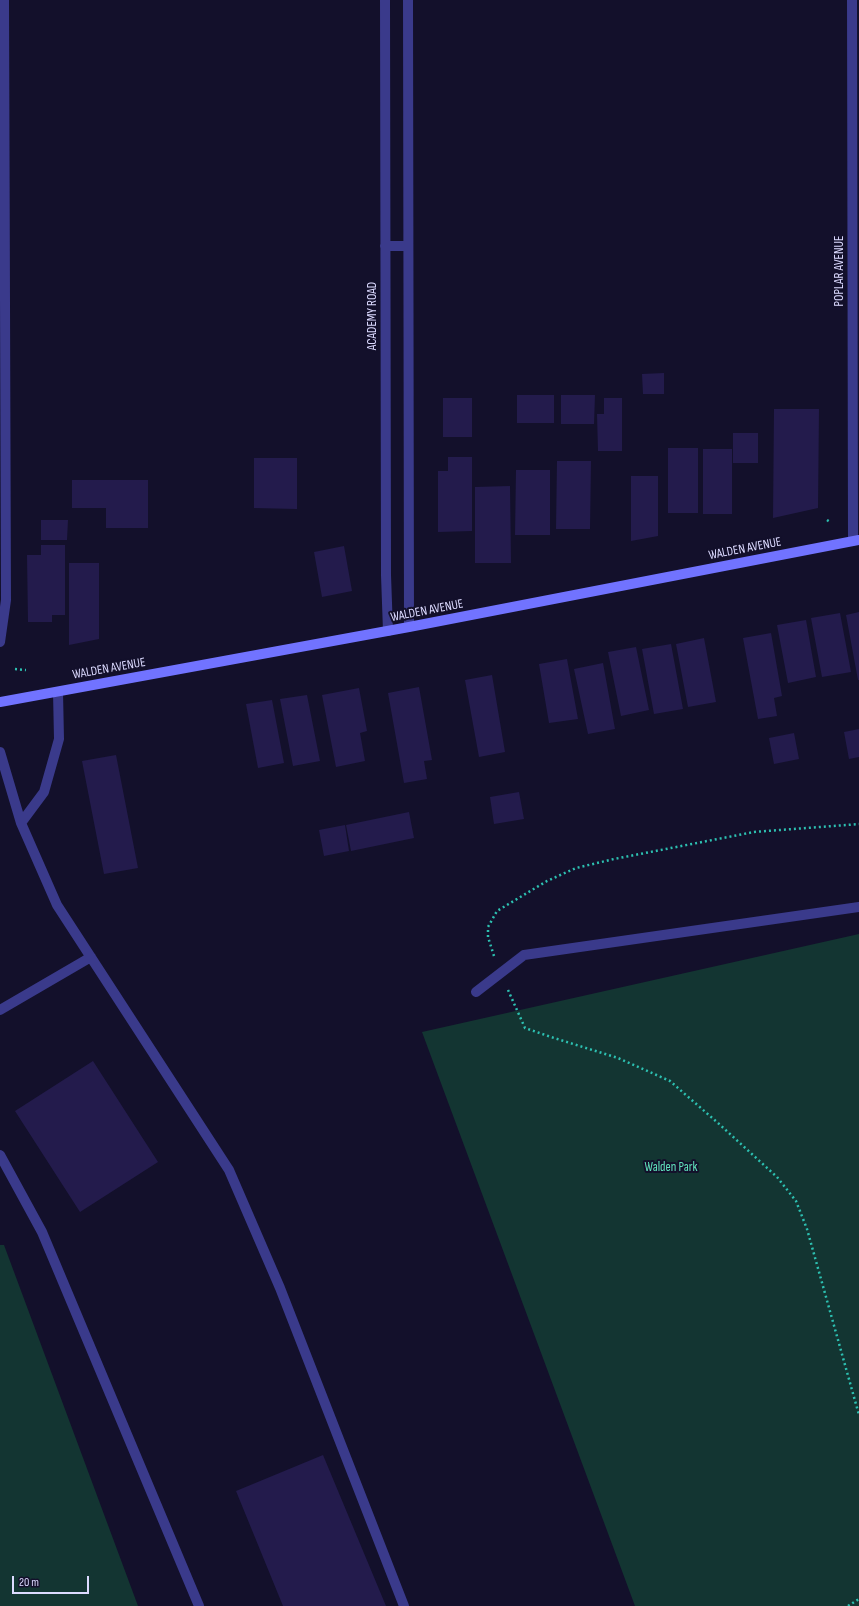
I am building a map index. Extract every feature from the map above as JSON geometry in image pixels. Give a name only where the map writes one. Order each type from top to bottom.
[{"type":"main road","name":"WALDEN AVENUE","points":[[0,702],[388,631],[856,541]]},
{"type":"street","points":[[0,642],[6,600],[3,326],[4,0]]},
{"type":"street","name":"ACADEMY ROAD","points":[[385,0],[386,575],[388,631]]},
{"type":"street","points":[[408,0],[409,627]]},
{"type":"street","name":"POPLAR AVENUE","points":[[852,0],[856,541]]},
{"type":"street","points":[[386,246],[408,246]]},
{"type":"street","points":[[21,824],[44,792],[59,739],[58,692]]},
{"type":"street","points":[[0,752],[21,824],[57,905],[229,1170],[280,1288],[404,1606]]},
{"type":"street","points":[[476,992],[524,955],[859,907]]},
{"type":"street","points":[[0,1010],[91,957]]},
{"type":"street","points":[[0,1155],[42,1232],[199,1606]]},
{"type":"path","points":[[16,668],[26,670]]},
{"type":"path","points":[[859,824],[754,832],[614,859],[576,868],[547,881],[497,911],[488,927],[488,937],[501,973],[525,1028],[551,1038],[618,1058],[670,1081],[777,1177],[796,1201],[807,1229],[859,1415]]},
{"type":"path","points":[[848,1606],[859,1600]]},
{"type":"green space","name":"Walden Park","points":[[859,934],[859,1606],[635,1606],[422,1032]]},
{"type":"green space","points":[[0,1245],[4,1245],[138,1606],[0,1606]]},
{"type":"building","points":[[664,373],[664,394],[643,394],[642,374]]},
{"type":"building","points":[[517,395],[554,395],[554,423],[517,423]]},
{"type":"building","points":[[561,395],[595,395],[594,424],[561,424]]},
{"type":"building","points":[[443,398],[472,398],[472,437],[443,437]]},
{"type":"building","points":[[604,398],[622,398],[622,451],[598,451],[597,414],[604,414]]},
{"type":"building","points":[[774,409],[819,409],[818,508],[773,518]]},
{"type":"building","points":[[733,433],[758,433],[758,463],[733,463]]},
{"type":"building","points":[[668,448],[698,448],[698,513],[668,513]]},
{"type":"building","points":[[703,449],[732,449],[732,514],[703,514]]},
{"type":"building","points":[[448,457],[472,457],[472,531],[438,532],[438,471],[448,471]]},
{"type":"building","points":[[254,458],[297,458],[297,509],[254,508]]},
{"type":"building","points":[[557,461],[591,461],[590,529],[556,529]]},
{"type":"building","points":[[516,470],[550,470],[550,535],[515,535]]},
{"type":"building","points":[[631,476],[658,476],[658,536],[631,541]]},
{"type":"building","points":[[72,480],[148,480],[148,528],[106,528],[106,508],[72,508]]},
{"type":"building","points":[[510,486],[511,563],[475,563],[475,487]]},
{"type":"building","points":[[41,520],[68,520],[67,540],[41,540]]},
{"type":"building","points":[[41,545],[65,545],[65,615],[52,615],[52,622],[28,622],[27,555],[41,555]]},
{"type":"building","points":[[344,546],[352,591],[322,597],[314,552]]},
{"type":"building","points":[[69,563],[99,563],[99,639],[69,645]]},
{"type":"building","points":[[859,612],[859,680],[858,680],[846,615]]},
{"type":"building","points":[[840,613],[851,672],[822,677],[811,618]]},
{"type":"building","points":[[806,620],[816,677],[788,683],[777,625]]},
{"type":"building","points":[[771,633],[782,696],[774,698],[777,716],[758,719],[743,638]]},
{"type":"building","points":[[704,638],[716,702],[688,707],[676,644]]},
{"type":"building","points":[[671,644],[683,709],[654,714],[642,649]]},
{"type":"building","points":[[636,647],[649,710],[621,716],[608,652]]},
{"type":"building","points":[[567,659],[578,719],[549,723],[539,664]]},
{"type":"building","points":[[603,663],[615,729],[588,734],[574,669]]},
{"type":"building","points":[[492,675],[505,752],[479,757],[465,680]]},
{"type":"building","points":[[419,687],[432,760],[424,761],[427,779],[404,783],[388,693]]},
{"type":"building","points":[[359,688],[367,731],[360,733],[365,761],[336,767],[322,695]]},
{"type":"building","points":[[307,695],[320,761],[293,766],[280,699]]},
{"type":"building","points":[[272,700],[284,763],[258,768],[246,704]]},
{"type":"building","points":[[859,729],[859,757],[849,759],[844,732]]},
{"type":"building","points":[[794,733],[799,759],[774,764],[769,738]]},
{"type":"building","points":[[116,755],[138,868],[104,874],[82,761]]},
{"type":"building","points":[[519,792],[524,819],[494,824],[490,797]]},
{"type":"building","points":[[409,812],[414,838],[351,851],[346,825]]},
{"type":"building","points":[[345,825],[349,851],[324,856],[319,830]]},
{"type":"building","points":[[93,1061],[158,1162],[80,1212],[15,1111]]},
{"type":"building","points":[[323,1455],[386,1606],[283,1606],[236,1491]]}]
